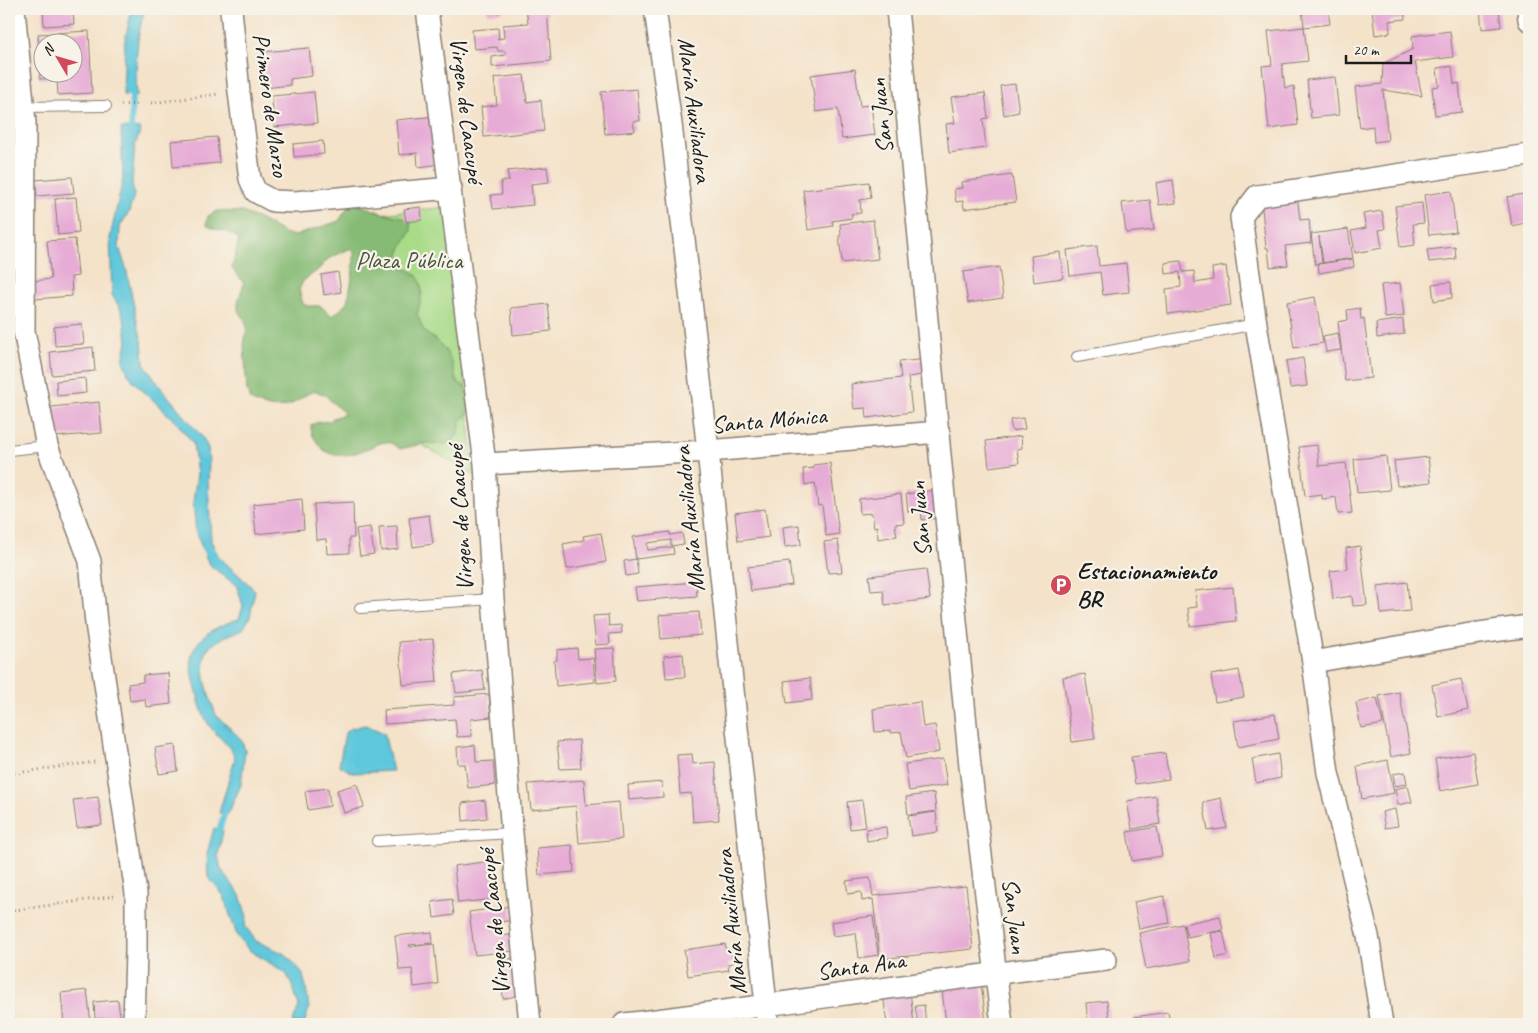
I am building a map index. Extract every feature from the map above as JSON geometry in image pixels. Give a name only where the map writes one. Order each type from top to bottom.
[{"type":"street","points":[[14,9],[19,118],[24,331],[47,446],[90,561],[96,623],[136,893],[134,1024]]},
{"type":"street","name":"Primero de Marzo","points":[[231,9],[250,179],[256,192],[273,201],[294,202],[451,188]]},
{"type":"street","name":"Virgen de Caacupé","points":[[428,9],[484,464],[512,833],[530,1024]]},
{"type":"street","name":"María Auxiliadora","points":[[655,9],[671,124],[708,451],[768,1015]]},
{"type":"street","name":"San Juan","points":[[897,9],[970,766],[1002,1024]]},
{"type":"street","points":[[1528,9],[1529,20]]},
{"type":"street","points":[[1382,1024],[1368,936],[1328,772],[1313,662],[1256,324],[1241,217],[1257,196],[1529,155]]},
{"type":"street","name":"Santa Mónica","points":[[484,464],[708,451],[939,432]]},
{"type":"street","points":[[1313,662],[1465,635],[1529,626]]},
{"type":"street","name":"Santa Ana","points":[[624,1024],[768,1015],[996,973],[1106,960]]},
{"type":"lane","points":[[19,118],[106,106]]},
{"type":"lane","points":[[1077,357],[1256,324]]},
{"type":"lane","points":[[9,450],[47,446]]},
{"type":"lane","points":[[360,608],[493,598]]},
{"type":"lane","points":[[377,841],[512,833]]},
{"type":"path","points":[[106,106],[151,103],[239,92]]},
{"type":"path","points":[[9,774],[116,759]]},
{"type":"path","points":[[9,911],[136,893]]},
{"type":"green space","points":[[358,204],[384,214],[402,217],[410,222],[411,231],[402,246],[396,264],[418,277],[422,292],[417,315],[425,332],[435,339],[447,353],[454,368],[456,380],[467,389],[476,404],[461,421],[458,434],[453,441],[444,444],[426,443],[400,449],[392,443],[384,442],[351,454],[331,454],[325,451],[316,441],[311,425],[330,421],[345,414],[325,395],[316,391],[305,395],[290,405],[278,408],[261,405],[250,400],[247,391],[244,345],[247,327],[244,318],[238,310],[238,302],[244,283],[232,268],[239,240],[227,232],[206,225],[208,216],[217,211],[242,212],[294,236],[339,221],[349,205]],"holes":[[[351,248],[354,252],[349,294],[346,303],[341,309],[331,316],[321,306],[307,306],[303,304],[299,290],[303,281],[318,270],[328,259]]]},
{"type":"green space","name":"Plaza Pública","points":[[449,207],[474,475],[383,422],[359,216]]},
{"type":"water","points":[[132,9],[145,9],[137,52],[137,96],[123,95],[125,40]]},
{"type":"water","points":[[121,128],[141,129],[135,145],[132,183],[134,195],[129,212],[120,226],[119,247],[126,268],[142,340],[144,363],[161,388],[203,438],[208,448],[211,541],[219,557],[255,590],[250,617],[243,629],[223,637],[207,649],[204,661],[205,680],[216,715],[241,739],[245,750],[241,785],[228,814],[219,813],[235,758],[204,717],[193,678],[191,659],[197,644],[209,633],[216,628],[239,619],[243,606],[237,586],[211,566],[196,532],[193,502],[197,474],[193,443],[176,422],[134,382],[123,361],[127,341],[124,319],[112,295],[110,238],[123,179]]},
{"type":"water","points":[[365,725],[384,733],[393,771],[353,773],[339,765],[345,733],[349,729]]},
{"type":"water","points":[[214,828],[223,831],[218,855],[221,869],[240,895],[247,917],[245,926],[256,941],[285,954],[302,972],[309,1008],[304,1024],[292,1024],[299,1006],[286,973],[249,950],[237,936],[224,896],[208,877],[207,854]]},
{"type":"building","points":[[43,9],[73,9],[74,24],[44,26]]},
{"type":"building","points":[[159,9],[198,9],[198,10],[160,14]]},
{"type":"building","points":[[487,9],[502,9],[502,12],[488,13]]},
{"type":"building","points":[[526,9],[547,9],[551,61],[492,67],[492,57],[506,55],[505,51],[498,51],[497,47],[474,49],[472,30],[498,28],[499,38],[497,39],[504,38],[503,25],[528,23]]},
{"type":"building","points":[[1302,9],[1328,9],[1330,24],[1304,27]]},
{"type":"building","points":[[1372,9],[1404,9],[1405,19],[1389,21],[1390,33],[1375,35]]},
{"type":"building","points":[[1415,9],[1442,9],[1442,10],[1415,13]]},
{"type":"building","points":[[1480,9],[1499,9],[1501,27],[1482,29]]},
{"type":"building","points":[[1304,27],[1308,61],[1282,64],[1285,88],[1294,86],[1298,125],[1269,129],[1262,66],[1272,65],[1268,31]]},
{"type":"building","points":[[89,31],[92,93],[58,95],[57,82],[82,82],[82,32],[72,32]]},
{"type":"building","points":[[1450,31],[1453,57],[1415,62],[1422,96],[1383,90],[1388,140],[1374,142],[1373,126],[1360,128],[1355,87],[1382,84],[1383,64],[1413,49],[1412,36]]},
{"type":"building","points":[[309,48],[312,76],[290,79],[290,85],[265,88],[262,52]]},
{"type":"building","points":[[1452,66],[1454,84],[1459,83],[1462,112],[1435,115],[1432,87],[1439,86],[1437,68]]},
{"type":"building","points":[[855,69],[860,106],[871,105],[875,135],[842,139],[838,109],[816,112],[811,75]]},
{"type":"building","points":[[524,75],[527,102],[541,100],[544,131],[484,137],[481,107],[497,105],[494,78]]},
{"type":"building","points":[[1335,77],[1339,115],[1311,118],[1307,80]]},
{"type":"building","points":[[1015,84],[1019,112],[1004,115],[1000,86]]},
{"type":"building","points":[[637,89],[640,121],[633,121],[635,131],[605,134],[601,92]]},
{"type":"building","points":[[314,92],[317,123],[274,127],[272,96]]},
{"type":"building","points":[[985,93],[988,118],[983,119],[986,148],[949,153],[946,124],[955,123],[951,97]]},
{"type":"building","points":[[437,116],[442,164],[418,167],[417,153],[399,155],[396,120]]},
{"type":"building","points":[[217,137],[219,163],[173,167],[171,141]]},
{"type":"building","points":[[323,141],[324,154],[294,157],[293,144]]},
{"type":"building","points":[[547,167],[549,182],[531,184],[533,205],[493,209],[491,195],[502,194],[501,181],[509,181],[507,171]]},
{"type":"building","points":[[1012,175],[1016,202],[964,209],[963,201],[956,202],[954,189],[962,188],[961,182]]},
{"type":"building","points":[[72,177],[74,193],[37,196],[35,180]]},
{"type":"building","points":[[1173,180],[1176,203],[1159,205],[1156,183]]},
{"type":"building","points":[[869,182],[871,198],[860,200],[861,213],[851,214],[852,218],[832,221],[833,226],[808,230],[803,190]]},
{"type":"building","points":[[1451,191],[1456,232],[1429,235],[1424,195]]},
{"type":"building","points":[[1529,193],[1529,222],[1512,226],[1507,197]]},
{"type":"building","points":[[1297,195],[1300,220],[1309,219],[1311,243],[1285,246],[1288,265],[1270,267],[1261,199]]},
{"type":"building","points":[[76,197],[79,233],[58,235],[55,199]]},
{"type":"building","points":[[1150,200],[1154,230],[1126,233],[1122,203]]},
{"type":"building","points":[[1422,203],[1424,223],[1413,224],[1415,245],[1400,247],[1395,206]]},
{"type":"building","points":[[421,207],[422,220],[406,222],[404,209]]},
{"type":"building","points":[[1382,211],[1385,229],[1379,230],[1382,248],[1355,253],[1351,231],[1366,228],[1363,214]]},
{"type":"building","points":[[873,220],[878,259],[842,263],[839,236],[841,235],[840,224]]},
{"type":"building","points":[[1348,229],[1353,258],[1323,263],[1319,236],[1322,263],[1315,264],[1311,234]]},
{"type":"building","points":[[75,239],[78,276],[71,277],[72,296],[35,299],[33,281],[51,279],[47,241]]},
{"type":"building","points":[[1097,246],[1099,266],[1126,263],[1129,292],[1103,295],[1100,272],[1070,276],[1067,250]]},
{"type":"building","points":[[1455,247],[1456,259],[1429,262],[1427,250]]},
{"type":"building","points":[[1060,252],[1063,278],[1034,282],[1031,256]]},
{"type":"building","points":[[1353,259],[1354,267],[1319,273],[1318,264]]},
{"type":"building","points":[[1181,261],[1183,272],[1194,271],[1195,283],[1213,280],[1212,268],[1226,266],[1231,305],[1168,314],[1166,289],[1181,287],[1180,272],[1166,274],[1165,263]]},
{"type":"building","points":[[999,267],[1003,298],[968,303],[963,272]]},
{"type":"building","points":[[338,272],[341,292],[324,295],[321,275]]},
{"type":"building","points":[[1451,282],[1452,298],[1434,301],[1432,284]]},
{"type":"building","points":[[1400,283],[1404,316],[1385,318],[1381,285]]},
{"type":"building","points":[[1315,297],[1323,343],[1294,348],[1287,302]]},
{"type":"building","points":[[548,304],[551,331],[513,335],[511,308]]},
{"type":"building","points":[[1360,308],[1361,319],[1364,318],[1371,378],[1345,381],[1338,322],[1348,320],[1347,310]]},
{"type":"building","points":[[1403,319],[1404,334],[1377,338],[1376,323]]},
{"type":"building","points":[[82,324],[84,344],[55,346],[54,327]]},
{"type":"building","points":[[1338,333],[1341,350],[1326,352],[1323,336]]},
{"type":"building","points":[[93,347],[95,371],[52,375],[50,352]]},
{"type":"building","points":[[1303,358],[1307,386],[1290,388],[1286,361]]},
{"type":"building","points":[[927,359],[929,374],[908,377],[912,412],[867,418],[866,408],[854,409],[851,384],[901,378],[899,362]]},
{"type":"building","points":[[85,378],[86,393],[57,396],[56,381]]},
{"type":"building","points":[[99,402],[102,433],[54,437],[51,407]]},
{"type":"building","points":[[1023,418],[1025,429],[1012,431],[1010,420]]},
{"type":"building","points":[[1021,436],[1022,448],[1017,449],[1019,463],[989,467],[986,441]]},
{"type":"building","points":[[1317,445],[1319,466],[1346,463],[1352,513],[1338,514],[1336,497],[1322,499],[1322,494],[1305,496],[1299,447]]},
{"type":"building","points":[[1386,456],[1390,490],[1357,493],[1354,459]]},
{"type":"building","points":[[1428,457],[1431,482],[1397,486],[1394,461]]},
{"type":"building","points":[[830,463],[839,534],[826,536],[822,505],[818,506],[815,483],[805,485],[803,469],[814,468],[813,465]]},
{"type":"building","points":[[9,486],[14,532],[9,533]]},
{"type":"building","points":[[935,490],[939,518],[922,520],[921,510],[908,512],[906,494]]},
{"type":"building","points":[[901,494],[904,523],[895,524],[897,536],[878,539],[877,526],[874,527],[872,513],[860,514],[859,499]]},
{"type":"building","points":[[302,499],[304,529],[256,534],[253,504]]},
{"type":"building","points":[[353,502],[354,538],[349,538],[349,553],[327,554],[326,539],[316,540],[314,504]]},
{"type":"building","points":[[765,509],[769,537],[738,541],[735,513]]},
{"type":"building","points":[[429,515],[433,544],[413,547],[409,518]]},
{"type":"building","points":[[799,525],[801,545],[785,547],[783,527]]},
{"type":"building","points":[[397,526],[398,549],[381,551],[379,527]]},
{"type":"building","points":[[370,527],[374,554],[360,556],[356,529]]},
{"type":"building","points":[[670,532],[670,535],[682,533],[684,544],[671,546],[671,540],[647,543],[648,550],[673,547],[674,554],[636,559],[633,537]]},
{"type":"building","points":[[601,533],[606,562],[567,569],[563,544],[584,540],[583,536]]},
{"type":"building","points":[[838,540],[842,572],[828,573],[824,542]]},
{"type":"building","points":[[1360,546],[1367,605],[1353,606],[1352,596],[1333,599],[1330,571],[1348,569],[1346,548]]},
{"type":"building","points":[[636,559],[638,574],[626,576],[624,561]]},
{"type":"building","points":[[789,562],[792,585],[751,591],[748,567]]},
{"type":"building","points":[[926,569],[930,599],[885,605],[883,590],[871,591],[869,576]]},
{"type":"building","points":[[696,582],[697,596],[637,601],[635,587]]},
{"type":"building","points":[[1407,582],[1410,611],[1381,614],[1378,586]]},
{"type":"building","points":[[1233,587],[1236,621],[1190,626],[1188,608],[1197,607],[1195,591]]},
{"type":"building","points":[[699,612],[701,635],[661,639],[659,615]]},
{"type":"building","points":[[608,615],[609,626],[621,625],[622,633],[609,634],[610,644],[596,645],[593,616]]},
{"type":"building","points":[[433,639],[437,682],[403,685],[399,642]]},
{"type":"building","points":[[577,648],[578,659],[593,658],[595,682],[556,686],[554,661],[557,660],[557,650]]},
{"type":"building","points":[[614,648],[616,681],[597,683],[594,649]]},
{"type":"building","points":[[683,654],[685,677],[666,678],[664,656]]},
{"type":"building","points":[[482,670],[485,690],[456,693],[453,674]]},
{"type":"building","points":[[1239,670],[1244,697],[1215,702],[1211,675]]},
{"type":"building","points":[[168,673],[171,704],[146,707],[145,699],[130,701],[128,684],[143,682],[143,675]]},
{"type":"building","points":[[1085,674],[1095,739],[1072,742],[1063,677]]},
{"type":"building","points":[[810,678],[812,700],[787,703],[784,681]]},
{"type":"building","points":[[1461,679],[1468,710],[1438,717],[1432,685]]},
{"type":"building","points":[[1399,692],[1411,753],[1391,757],[1379,696]]},
{"type":"building","points":[[489,694],[491,717],[471,719],[472,736],[457,737],[455,719],[385,724],[384,710],[454,705],[454,697]]},
{"type":"building","points":[[1377,698],[1383,724],[1361,728],[1356,703]]},
{"type":"building","points":[[920,702],[923,727],[935,725],[939,752],[906,758],[901,732],[875,732],[873,709]]},
{"type":"building","points":[[1275,714],[1279,739],[1238,747],[1234,721]]},
{"type":"building","points":[[579,740],[581,768],[560,769],[557,742]]},
{"type":"building","points":[[175,745],[178,771],[159,774],[155,748]]},
{"type":"building","points":[[475,745],[476,762],[493,761],[495,785],[468,788],[465,764],[458,764],[457,747]]},
{"type":"building","points":[[1473,752],[1478,784],[1440,791],[1435,759]]},
{"type":"building","points":[[1165,753],[1169,779],[1135,784],[1131,757]]},
{"type":"building","points":[[692,754],[693,764],[715,762],[719,820],[693,822],[691,793],[680,794],[677,755]]},
{"type":"building","points":[[1278,754],[1281,778],[1256,783],[1252,759]]},
{"type":"building","points":[[943,759],[947,785],[909,791],[905,764]]},
{"type":"building","points":[[1388,760],[1394,793],[1362,799],[1357,766]]},
{"type":"building","points":[[1405,772],[1407,784],[1395,786],[1393,774]]},
{"type":"building","points":[[584,780],[586,805],[619,802],[622,839],[579,843],[576,806],[531,810],[528,784]]},
{"type":"building","points":[[662,782],[663,797],[629,800],[628,785]]},
{"type":"building","points":[[357,784],[364,807],[344,813],[337,790]]},
{"type":"building","points":[[1408,786],[1412,802],[1398,805],[1395,789]]},
{"type":"building","points":[[328,788],[330,806],[308,810],[305,791]]},
{"type":"building","points":[[934,793],[936,811],[908,815],[906,797]]},
{"type":"building","points":[[1156,796],[1160,824],[1132,829],[1127,801]]},
{"type":"building","points":[[98,797],[102,825],[77,828],[73,800]]},
{"type":"building","points":[[1221,798],[1227,828],[1208,831],[1203,802]]},
{"type":"building","points":[[485,800],[487,818],[463,821],[462,803]]},
{"type":"building","points":[[862,800],[866,827],[850,829],[847,802]]},
{"type":"building","points":[[1395,809],[1398,826],[1385,828],[1382,812]]},
{"type":"building","points":[[936,812],[938,832],[911,836],[908,816]]},
{"type":"building","points":[[886,827],[887,838],[867,841],[866,829]]},
{"type":"building","points":[[1157,827],[1162,856],[1132,861],[1127,832]]},
{"type":"building","points":[[572,845],[574,872],[539,875],[537,848]]},
{"type":"building","points":[[492,861],[496,899],[458,903],[454,866]]},
{"type":"building","points":[[870,878],[873,896],[966,886],[973,949],[880,959],[873,899],[862,901],[861,892],[848,894],[846,881]]},
{"type":"building","points":[[1164,896],[1169,923],[1139,929],[1134,902]]},
{"type":"building","points":[[452,899],[454,915],[434,918],[432,902]]},
{"type":"building","points":[[511,906],[513,920],[496,923],[498,936],[510,935],[514,951],[475,955],[469,912]]},
{"type":"building","points":[[873,916],[878,955],[859,958],[856,933],[833,936],[831,922]]},
{"type":"building","points":[[1220,916],[1223,930],[1187,937],[1184,924]]},
{"type":"building","points":[[1183,924],[1190,961],[1146,969],[1139,933]]},
{"type":"building","points":[[1223,931],[1228,955],[1216,958],[1211,933]]},
{"type":"building","points":[[432,932],[433,943],[409,945],[410,947],[434,944],[438,984],[414,987],[412,969],[399,970],[395,936]]},
{"type":"building","points":[[725,944],[726,950],[731,949],[733,963],[728,964],[729,970],[688,976],[684,950]]},
{"type":"building","points":[[518,956],[520,995],[503,999],[501,962]]},
{"type":"building","points":[[981,983],[986,1022],[946,1024],[942,989]]},
{"type":"building","points":[[87,990],[91,1024],[64,1024],[61,993]]},
{"type":"building","points":[[910,991],[914,1024],[887,1024],[883,994]]},
{"type":"building","points":[[118,1000],[120,1017],[95,1019],[94,1002]]},
{"type":"building","points":[[1107,1001],[1110,1024],[1088,1024],[1086,1003]]},
{"type":"building","points":[[10,1004],[13,1024],[9,1024]]},
{"type":"building","points":[[924,1005],[926,1024],[918,1024],[915,1006]]},
{"type":"building","points":[[1168,1012],[1170,1024],[1135,1024],[1134,1017]]},
{"type":"waterway","points":[[131,137],[132,87]]},
{"type":"waterway","points":[[217,837],[227,806]]},
{"type":"place","name":"Estacionamiento BR","points":[[1061,585]]}]
